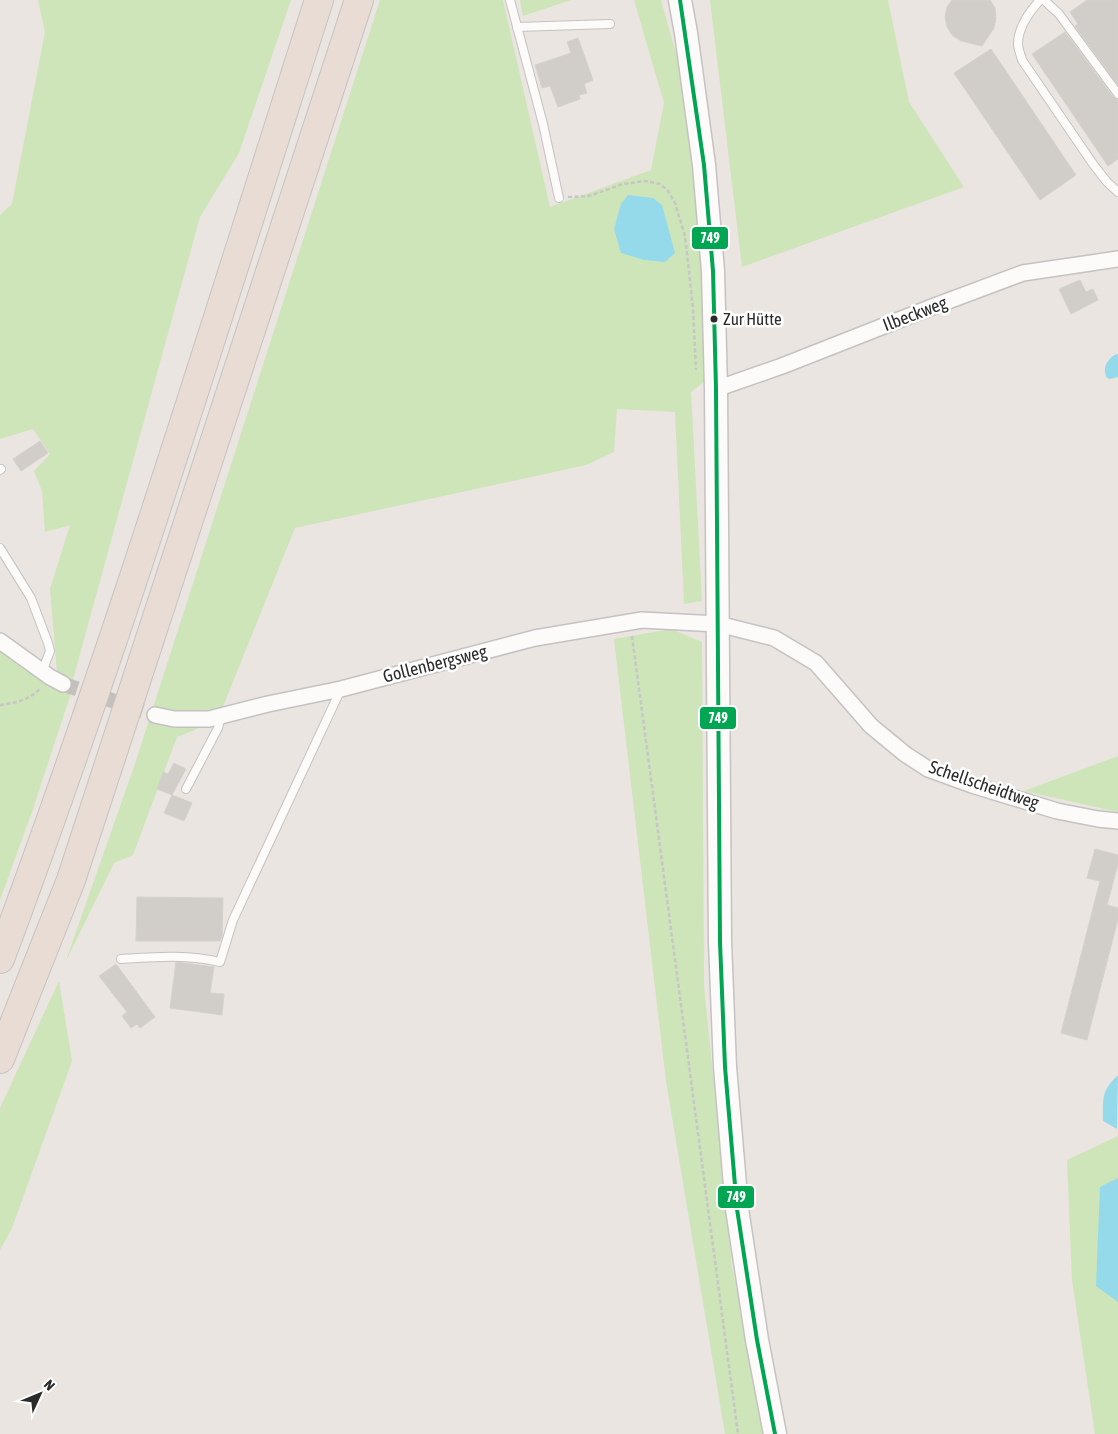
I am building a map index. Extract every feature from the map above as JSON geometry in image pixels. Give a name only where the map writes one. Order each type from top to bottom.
[{"type":"highway","points":[[0,959],[36,864],[120,619],[319,0]]},
{"type":"highway","points":[[0,1059],[71,880],[359,0]]},
{"type":"main road","points":[[680,0],[704,165],[713,271],[716,389],[720,942],[725,1067],[738,1209],[756,1340],[775,1434]]},
{"type":"street","name":"Ilbeckweg","points":[[716,389],[782,366],[1023,273],[1118,259]]},
{"type":"street","name":"Gollenbergsweg","points":[[155,715],[174,719],[209,719],[268,704],[341,689],[535,638],[642,620],[718,624]]},
{"type":"street","name":"Schellscheidtweg","points":[[718,624],[774,638],[816,663],[871,726],[905,754],[928,769],[972,786],[1057,811],[1118,822]]},
{"type":"street","points":[[0,641],[52,678]]},
{"type":"lane","points":[[510,0],[543,124],[559,198]]},
{"type":"lane","points":[[1040,0],[1032,9],[1020,32],[1018,45],[1022,60],[1093,164],[1107,182],[1118,192]]},
{"type":"lane","points":[[1044,0],[1058,14],[1118,94]]},
{"type":"lane","points":[[517,27],[610,24]]},
{"type":"lane","points":[[0,548],[31,598],[48,643],[52,678]]},
{"type":"lane","points":[[121,959],[154,956],[200,957],[220,962],[233,920],[341,689]]},
{"type":"lane","points":[[186,789],[218,728],[221,716]]},
{"type":"path","points":[[559,198],[589,196],[623,184],[645,181],[660,184],[668,191],[675,203],[685,236],[693,308],[696,374]]},
{"type":"path","points":[[630,622],[738,1434]]},
{"type":"path","points":[[0,706],[19,702],[32,696],[52,678]]},
{"type":"green space","points":[[38,0],[291,0],[239,153],[200,217],[72,683],[57,672],[50,589],[70,525],[45,532],[42,491],[34,471],[50,454],[33,429],[0,439],[0,215],[12,204],[45,32]]},
{"type":"green space","points":[[380,0],[503,0],[550,207],[651,170],[664,103],[634,0],[661,0],[682,75],[702,258],[704,382],[691,392],[702,601],[684,604],[675,412],[617,409],[614,452],[586,465],[295,528],[222,709],[197,710],[197,729],[177,737],[133,855],[114,863],[65,963],[135,764]]},
{"type":"green space","points":[[520,0],[571,0],[523,16]]},
{"type":"green space","points":[[710,0],[888,0],[909,102],[964,187],[742,267]]},
{"type":"green space","points":[[671,629],[702,642],[704,985],[732,1267],[768,1434],[725,1434],[666,1081],[614,639]]},
{"type":"green space","points":[[0,648],[71,693],[33,809],[0,900]]},
{"type":"green space","points":[[1118,756],[1118,812],[1024,791]]},
{"type":"green space","points":[[59,981],[72,1061],[12,1228],[0,1250],[0,1108]]},
{"type":"green space","points":[[1118,1136],[1118,1434],[1095,1434],[1072,1280],[1067,1160]]},
{"type":"water","points":[[628,195],[653,198],[662,205],[675,253],[665,262],[644,260],[621,253],[614,229],[621,204]]},
{"type":"water","points":[[1118,354],[1118,377],[1107,378],[1106,365],[1114,355]]},
{"type":"water","points":[[1117,1076],[1117,1129],[1103,1121],[1103,1107],[1104,1096],[1108,1086]]},
{"type":"water","points":[[1118,1178],[1118,1302],[1096,1286],[1100,1187]]},
{"type":"building","points":[[952,0],[990,0],[995,8],[996,18],[994,28],[982,46],[961,41],[952,35],[947,27],[945,17],[947,7]]},
{"type":"building","points":[[1087,0],[1118,0],[1118,85],[1075,26],[1078,24],[1070,12]]},
{"type":"building","points":[[1065,32],[1113,97],[1118,100],[1118,159],[1108,166],[1032,54]]},
{"type":"building","points":[[578,38],[593,80],[584,84],[587,93],[579,95],[580,99],[558,107],[550,86],[542,88],[535,65],[571,53],[567,42]]},
{"type":"building","points":[[991,49],[1076,175],[1040,200],[954,73]]},
{"type":"building","points":[[1080,280],[1086,292],[1093,289],[1098,300],[1071,314],[1059,289]]},
{"type":"building","points":[[40,441],[48,453],[21,471],[13,459]]},
{"type":"building","points":[[174,763],[186,769],[172,795],[157,789],[163,772],[168,774]]},
{"type":"building","points":[[172,795],[192,803],[184,821],[164,813]]},
{"type":"building","points":[[1095,849],[1118,855],[1118,864],[1107,905],[1118,908],[1118,919],[1087,1040],[1061,1033],[1100,881],[1087,878]]},
{"type":"building","points":[[137,897],[223,898],[222,936],[220,941],[136,941]]},
{"type":"building","points":[[176,962],[214,967],[210,993],[224,994],[222,1015],[170,1008]]},
{"type":"building","points":[[116,964],[155,1017],[140,1028],[137,1024],[131,1028],[122,1016],[127,1012],[99,976]]},
{"type":"tunnel","points":[[63,684],[155,715]]},
{"type":"transit line","name":"749","points":[[680,0],[704,165],[713,271],[716,389],[720,942],[725,1067],[737,1209],[757,1340],[775,1434]]},
{"type":"place","name":"Zur Hütte","points":[[714,319]]}]
